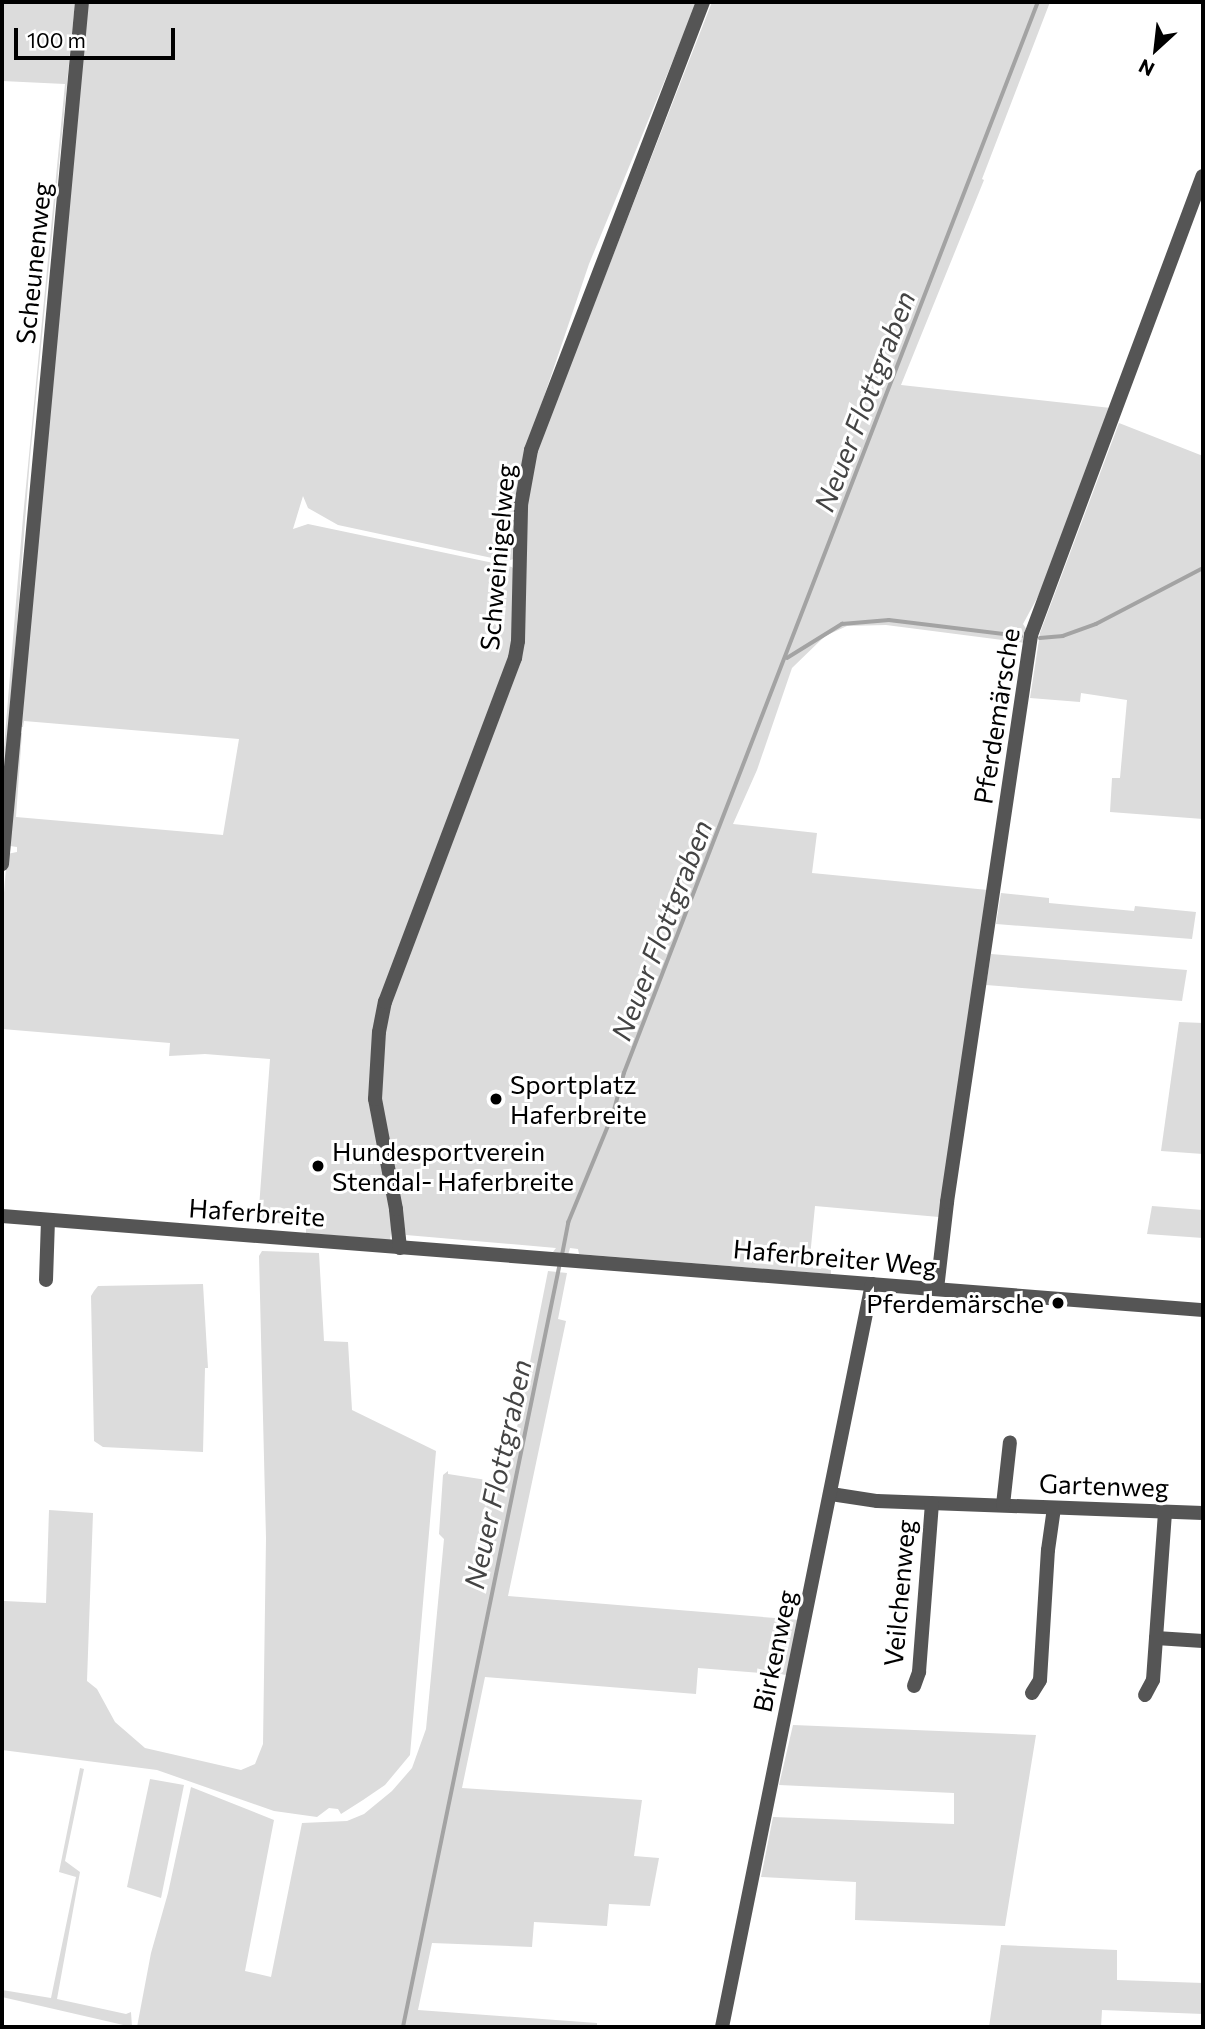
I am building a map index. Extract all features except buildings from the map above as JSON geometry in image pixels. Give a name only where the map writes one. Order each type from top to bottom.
[{"type":"street","name":"Scheunenweg","points":[[2,864],[82,2]]},
{"type":"street","name":"Schweinigelweg","points":[[400,1248],[396,1209],[374,1099],[385,1002],[515,658],[518,641],[521,505],[531,450],[596,275],[704,2]]},
{"type":"street","name":"Pferdemärsche","points":[[937,1289],[947,1202],[1031,635],[1203,176]]},
{"type":"street","name":"Haferbreite","points":[[2,1216],[463,1253]]},
{"type":"street","points":[[46,1280],[48,1220]]},
{"type":"street","name":"Haferbreiter Weg","points":[[463,1253],[1203,1310]]},
{"type":"street","name":"Birkenweg","points":[[722,2027],[872,1284]]},
{"type":"street","name":"Gartenweg","points":[[1003,1505],[1010,1442]]},
{"type":"street","name":"Gartenweg","points":[[831,1494],[869,1501],[1203,1513]]},
{"type":"street","name":"Veilchenweg","points":[[914,1686],[919,1672],[932,1503]]},
{"type":"street","points":[[1032,1693],[1040,1680],[1048,1550],[1054,1508]]},
{"type":"street","points":[[1145,1695],[1153,1680],[1165,1512]]},
{"type":"street","points":[[1156,1638],[1203,1641]]},
{"type":"shaded area","points":[[2,2],[75,2],[30,458],[2,817],[2,772],[23,517],[65,84],[2,81]]},
{"type":"shaded area","points":[[86,2],[697,2],[589,264],[533,429],[517,490],[514,559],[506,561],[338,525],[308,508],[303,496],[293,529],[308,524],[512,567],[515,571],[515,643],[441,845],[373,1060],[394,1212],[390,1240],[306,1233],[306,1226],[258,1221],[270,1059],[205,1054],[169,1056],[170,1043],[2,1029],[2,919],[7,854],[17,852],[17,847],[10,846],[17,735],[22,733],[16,817],[223,835],[239,739],[24,721],[23,727],[20,727]]},
{"type":"shaded area","points":[[712,2],[1050,2],[982,179],[984,180],[901,385],[1111,408],[1042,589],[1023,624],[1027,630],[1025,643],[886,625],[847,626],[825,636],[792,668],[757,770],[733,824],[817,833],[812,873],[988,890],[939,1217],[815,1206],[809,1267],[831,1269],[831,1274],[579,1254],[578,1249],[570,1248],[568,1255],[553,1252],[556,1248],[406,1235],[378,1091],[385,1009],[517,664],[526,497],[539,445]]},
{"type":"shaded area","points":[[1119,423],[1203,456],[1203,819],[1110,812],[1112,778],[1120,778],[1127,700],[1081,693],[1080,702],[1030,698],[1040,633]]},
{"type":"shaded area","points":[[1001,893],[1049,898],[1049,903],[1134,911],[1135,906],[1196,912],[1192,939],[996,924]]},
{"type":"shaded area","points":[[991,954],[1187,970],[1182,1001],[986,985]]},
{"type":"shaded area","points":[[1179,1022],[1203,1023],[1203,1154],[1161,1151]]},
{"type":"shaded area","points":[[1152,1206],[1203,1210],[1203,1238],[1147,1234]]},
{"type":"shaded area","points":[[262,1251],[319,1253],[324,1341],[348,1342],[352,1410],[436,1451],[410,1755],[385,1785],[363,1800],[341,1814],[338,1809],[329,1808],[317,1817],[274,1811],[157,1770],[2,1750],[4,1601],[46,1603],[49,1510],[93,1513],[87,1681],[97,1689],[115,1722],[145,1748],[241,1770],[255,1764],[263,1744],[266,1538],[259,1256]]},
{"type":"shaded area","points":[[548,1271],[567,1273],[558,1319],[566,1321],[508,1596],[800,1620],[788,1675],[698,1668],[696,1694],[485,1677],[462,1788],[642,1800],[634,1856],[659,1858],[650,1906],[609,1904],[607,1926],[534,1922],[532,1947],[432,1943],[418,2010],[597,2023],[597,2027],[137,2027],[151,1953],[168,1893],[191,1787],[274,1820],[245,1971],[271,1977],[302,1823],[347,1821],[364,1814],[392,1791],[412,1768],[426,1729],[444,1539],[439,1534],[443,1475],[448,1471],[448,1474],[506,1483]]},
{"type":"shaded area","points":[[203,1284],[208,1368],[205,1368],[203,1452],[103,1447],[94,1441],[91,1296],[94,1291],[98,1286]]},
{"type":"shaded area","points":[[793,1725],[1036,1735],[1005,1926],[855,1920],[856,1882],[761,1877],[773,1817],[954,1824],[954,1793],[779,1785]]},
{"type":"shaded area","points":[[80,1768],[84,1769],[65,1861],[80,1872],[57,1999],[126,2014],[131,2012],[132,2027],[2,1997],[2,1990],[51,1998],[76,1877],[59,1872]]},
{"type":"shaded area","points":[[150,1779],[184,1785],[161,1898],[127,1887]]},
{"type":"shaded area","points":[[1001,1945],[1117,1950],[1117,1980],[1203,1983],[1203,2014],[1102,2010],[1101,2027],[989,2027]]},
{"type":"waterway","name":"Neuer Flottgraben","points":[[562,1255],[568,1223],[613,1114],[624,1073],[1038,2]]},
{"type":"waterway","points":[[1040,638],[1063,636],[1096,624],[1203,568]]},
{"type":"waterway","points":[[787,658],[842,624],[889,620],[1021,636]]},
{"type":"waterway","name":"Neuer Flottgraben","points":[[403,2027],[560,1263]]},
{"type":"place","name":"Sportplatz Haferbreite","points":[[496,1099]]},
{"type":"place","name":"Hundesportverein Stendal- Haferbreite","points":[[318,1166]]},
{"type":"place","name":"Pferdemärsche","points":[[1058,1303]]}]
